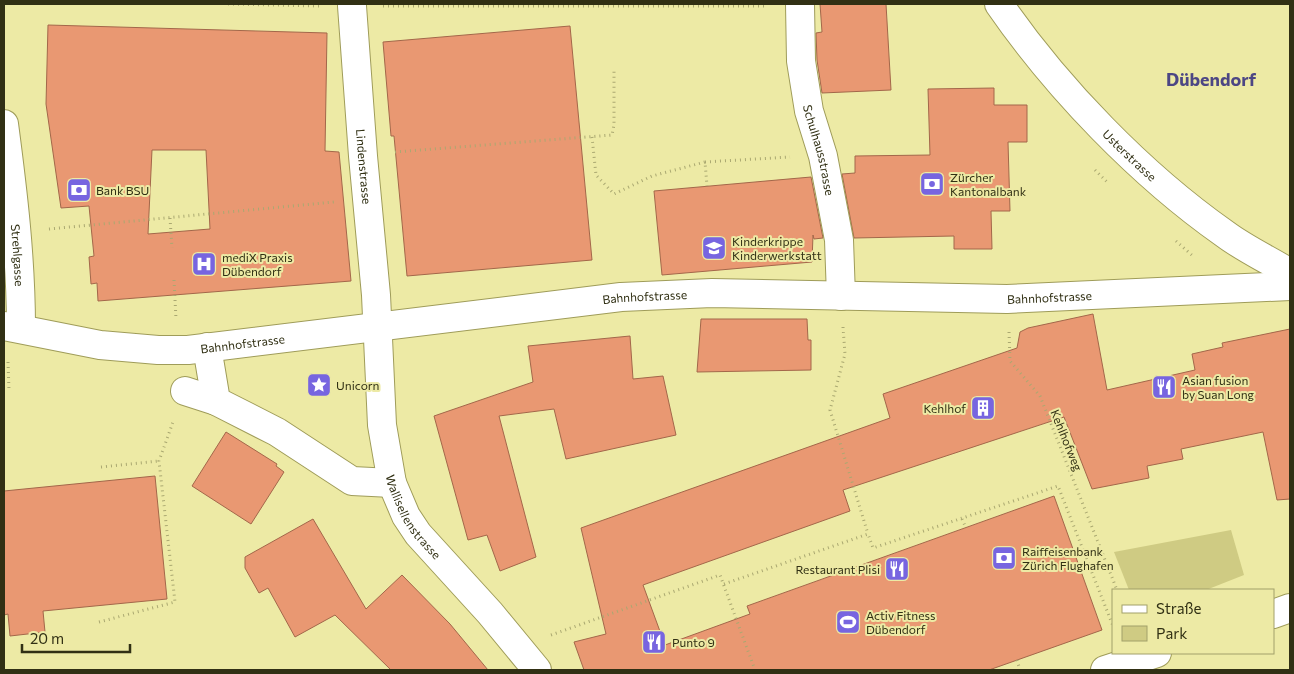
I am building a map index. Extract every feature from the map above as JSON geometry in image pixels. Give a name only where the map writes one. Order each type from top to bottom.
[{"type":"street","name":"Usterstrasse","points":[[999,4],[1018,31],[1065,88],[1137,163],[1225,234],[1290,273]]},
{"type":"street","name":"Schulhausstrasse","points":[[800,5],[801,61],[809,111],[823,156],[839,240],[841,296]]},
{"type":"street","name":"Lindenstrasse","points":[[352,6],[362,156],[378,326]]},
{"type":"street","name":"Strehlgasse","points":[[4,124],[18,232],[21,276],[12,327]]},
{"type":"street","name":"Bahnhofstrasse","points":[[12,327],[125,348],[166,350],[207,347],[621,297],[712,292],[1008,299],[1290,286]]},
{"type":"street","name":"Wallisellenstrasse","points":[[378,326],[382,425],[392,483],[406,516],[418,534],[520,646],[537,670]]},
{"type":"street","points":[[207,347],[216,401]]},
{"type":"street","points":[[185,391],[216,401],[277,432],[352,481],[392,483]]},
{"type":"street","points":[[1274,614],[1290,608]]},
{"type":"street","points":[[1105,670],[1143,661]]},
{"type":"path","points":[[228,4],[352,6],[800,5]]},
{"type":"path","points":[[362,156],[612,135],[614,125],[614,68]]},
{"type":"path","points":[[592,137],[596,175],[614,194],[652,176],[705,162],[823,156]]},
{"type":"path","points":[[705,162],[707,186]]},
{"type":"path","points":[[48,229],[367,199]]},
{"type":"path","points":[[170,218],[172,248]]},
{"type":"path","points":[[174,280],[176,321]]},
{"type":"path","points":[[841,296],[845,354],[830,410],[873,548],[1058,486],[1112,623]]},
{"type":"path","name":"Kehlhofweg","points":[[1008,299],[1010,361],[1040,396],[1117,589]]},
{"type":"path","points":[[8,362],[9,390]]},
{"type":"path","points":[[99,622],[175,602],[159,461],[173,422]]},
{"type":"path","points":[[101,467],[159,461]]},
{"type":"path","points":[[962,519],[966,528]]},
{"type":"path","points":[[724,584],[868,534]]},
{"type":"path","points":[[520,646],[720,575],[755,670]]},
{"type":"path","points":[[1017,660],[1020,670]]},
{"type":"green space","points":[[1231,530],[1244,575],[1209,589],[1129,589],[1114,552]]},
{"type":"building","points":[[820,4],[886,4],[891,90],[822,93],[817,60],[816,33],[822,32]]},
{"type":"building","points":[[48,25],[327,33],[325,151],[339,152],[351,281],[98,301],[97,283],[91,284],[89,257],[94,256],[89,206],[61,208],[46,104]],"holes":[[[152,150],[206,150],[210,229],[148,234]]]},
{"type":"building","points":[[570,26],[592,260],[407,276],[394,136],[391,136],[383,42]]},
{"type":"building","name":"Zürcher Kantonalbank","points":[[994,88],[994,105],[1027,105],[1027,142],[1008,142],[1010,211],[991,211],[992,249],[954,249],[954,236],[854,238],[842,174],[855,173],[855,156],[930,155],[928,89]]},
{"type":"building","points":[[811,177],[823,238],[814,239],[813,235],[812,262],[662,275],[654,191]]},
{"type":"building","points":[[1093,314],[1107,390],[1195,370],[1192,354],[1223,347],[1222,343],[1290,329],[1290,499],[1277,500],[1263,432],[1181,449],[1183,459],[1147,466],[1149,478],[1092,489],[1064,417],[843,490],[850,511],[643,585],[665,645],[750,614],[747,606],[1054,496],[1102,630],[989,670],[584,670],[574,642],[606,634],[581,528],[890,418],[883,394],[1017,348],[1020,332],[1028,328]]},
{"type":"building","points":[[701,319],[807,319],[808,340],[811,340],[811,370],[697,372]]},
{"type":"building","points":[[630,336],[633,379],[663,376],[676,435],[566,459],[554,409],[499,416],[536,557],[500,571],[487,535],[468,540],[434,416],[533,382],[528,346]]},
{"type":"building","points":[[226,432],[277,464],[276,466],[284,472],[251,524],[192,486]]},
{"type":"building","points":[[155,476],[167,599],[43,611],[45,632],[10,636],[8,614],[4,615],[4,491]]},
{"type":"building","points":[[313,519],[366,609],[402,575],[450,624],[488,670],[391,670],[335,615],[295,637],[268,588],[259,593],[245,568],[245,557]]},
{"type":"place","name":"Zürcher Kantonalbank","points":[[932,184]]},
{"type":"place","name":"Bank BSU","points":[[79,190]]},
{"type":"place","name":"Kinderkrippe Kinderwerkstatt","points":[[714,248]]},
{"type":"place","name":"mediX Praxis Dübendorf","points":[[204,264]]},
{"type":"place","name":"Unicorn","points":[[319,385]]},
{"type":"place","name":"Asian fusion by Suan Long","points":[[1164,387]]},
{"type":"place","name":"Kehlhof","points":[[983,408]]},
{"type":"place","name":"Raiffeisenbank Zürich Flughafen","points":[[1004,558]]},
{"type":"place","name":"Restaurant Plisi","points":[[897,569]]},
{"type":"place","name":"Activ Fitness Dübendorf","points":[[848,622]]},
{"type":"place","name":"Punto 9","points":[[654,642]]},
{"type":"district","name":"Dübendorf","points":[[1211,79]]}]
